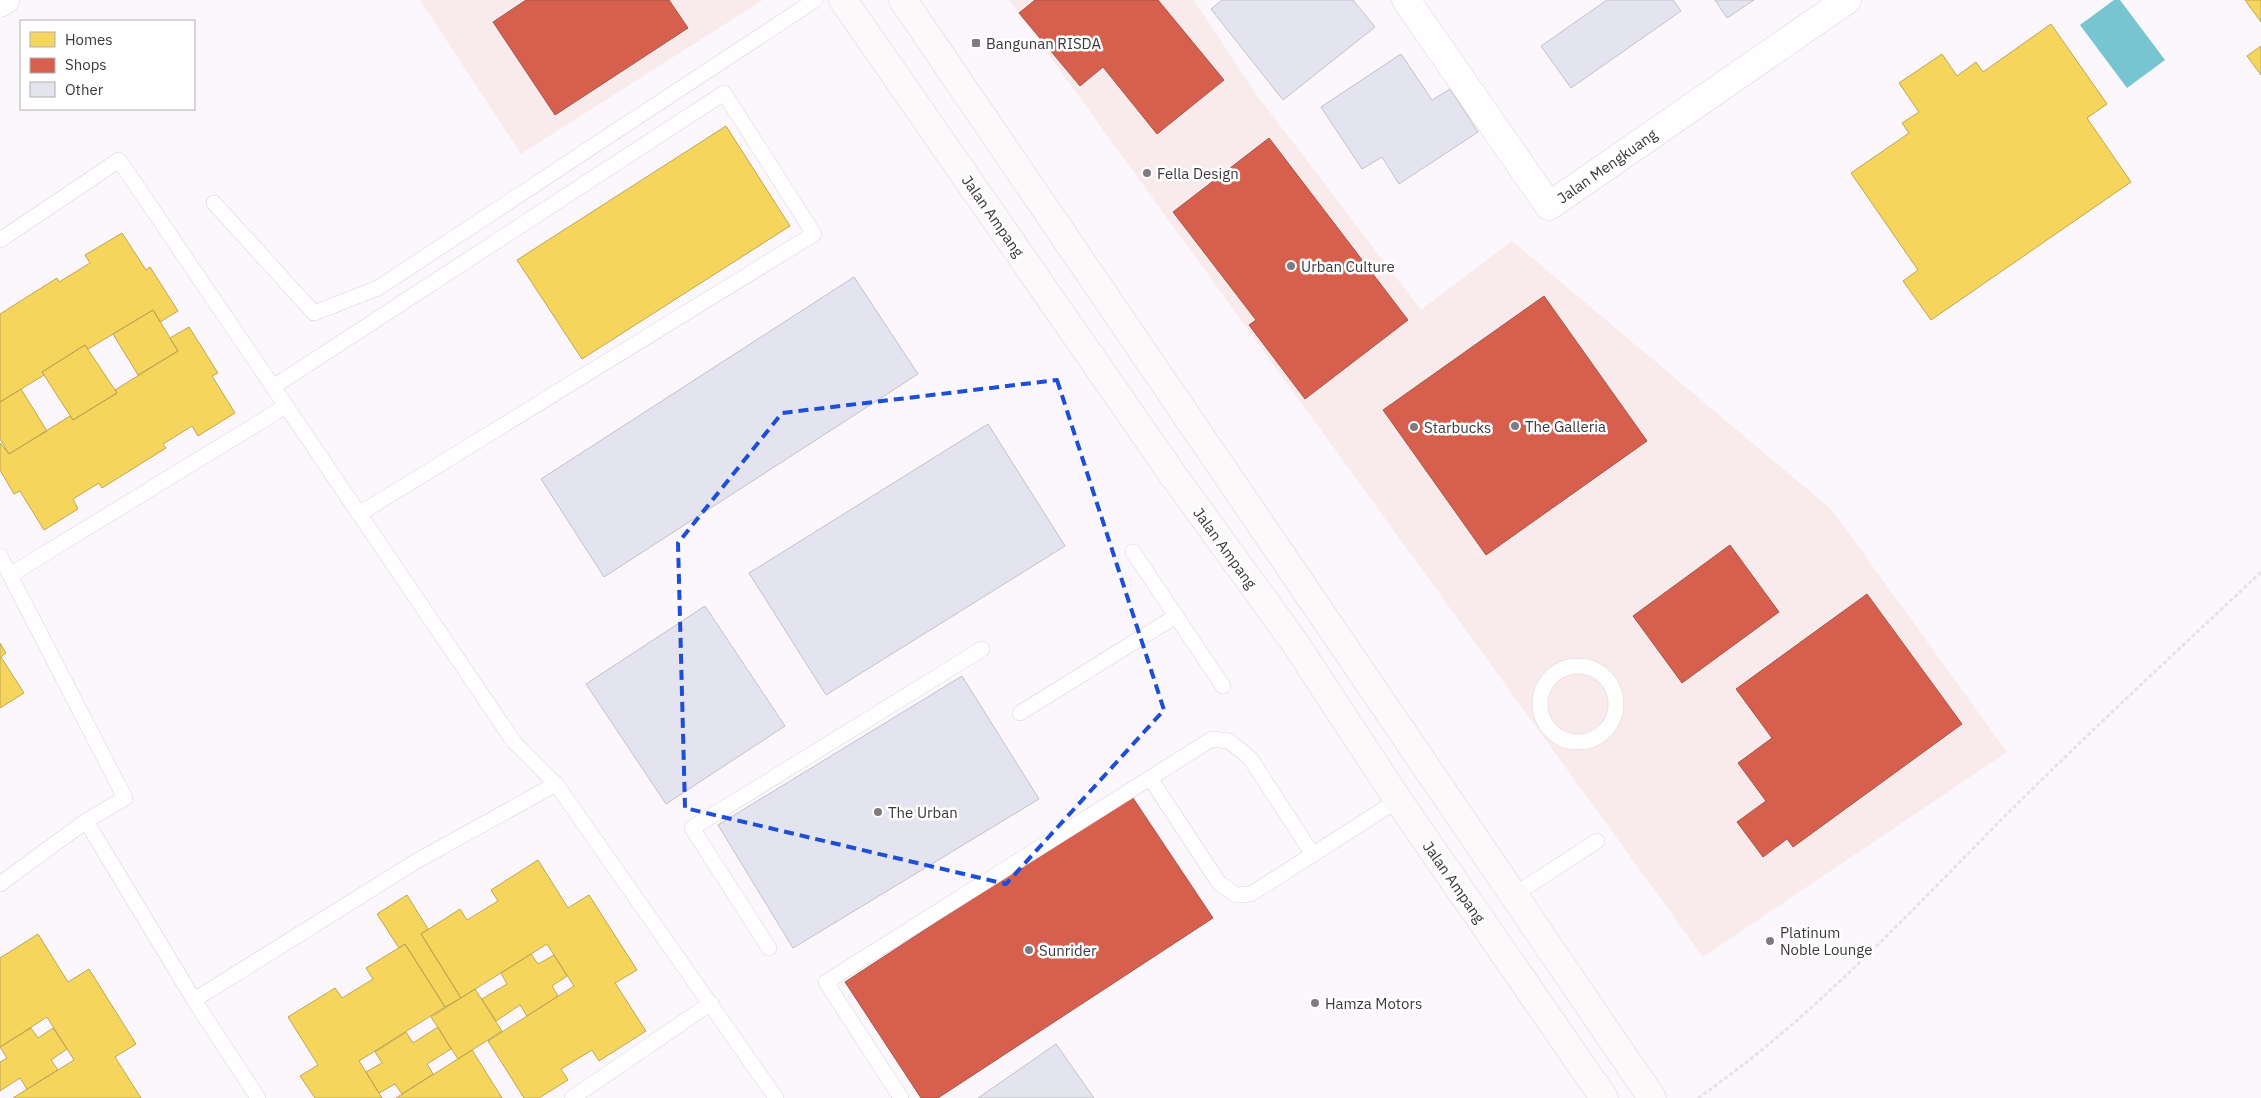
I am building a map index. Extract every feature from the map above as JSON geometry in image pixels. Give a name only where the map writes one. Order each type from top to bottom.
[{"type":"main road","name":"Jalan Ampang","points":[[844,0],[1167,467],[1295,643],[1398,800],[1604,1098]]},
{"type":"main road","points":[[903,0],[1652,1098]]},
{"type":"street","points":[[0,3],[5,0]]},
{"type":"street","name":"Jalan Mengkuang","points":[[1406,0],[1549,206],[1847,0]]},
{"type":"lane","points":[[214,203],[314,313],[378,288],[815,0]]},
{"type":"lane","points":[[273,387],[724,93],[814,234],[360,514]]},
{"type":"lane","points":[[0,240],[119,160],[514,742],[556,784],[776,1098]]},
{"type":"lane","points":[[10,575],[286,406]]},
{"type":"lane","points":[[1133,552],[1223,686]]},
{"type":"lane","points":[[0,556],[125,798],[86,821],[0,884]]},
{"type":"lane","points":[[1020,713],[1176,616]]},
{"type":"lane","points":[[769,948],[692,828],[982,649]]},
{"type":"lane","points":[[1580,666],[1594,669],[1605,677],[1613,687],[1616,713],[1610,726],[1602,735],[1589,741],[1577,742],[1566,740],[1555,734],[1547,726],[1542,715],[1540,703],[1542,692],[1552,677],[1567,668],[1580,666]]},
{"type":"lane","points":[[901,1098],[826,982],[1212,740],[1229,741],[1250,758],[1314,855]]},
{"type":"lane","points":[[1150,778],[1219,883],[1236,895],[1251,894],[1398,800]]},
{"type":"lane","points":[[194,1000],[415,862],[556,784]]},
{"type":"lane","points":[[86,821],[194,1000],[258,1098]]},
{"type":"lane","points":[[1514,896],[1597,841]]},
{"type":"lane","points":[[572,1098],[710,1003]]},
{"type":"path","points":[[1698,1098],[1730,1076],[1838,984],[2038,783],[2261,572]]},
{"type":"highlighted area","points":[[1057,380],[1164,710],[1006,884],[685,808],[678,543],[782,413]]},
{"type":"shaded area","points":[[420,0],[763,0],[521,154]]},
{"type":"shaded area","points":[[1009,0],[1194,0],[1256,94],[1421,310],[1512,241],[1832,510],[2007,752],[1703,957]]},
{"type":"water","points":[[2114,0],[2120,0],[2165,60],[2127,88],[2080,25]]},
{"type":"building: Homes","points":[[2245,0],[2261,0],[2261,22]]},
{"type":"building: Homes","points":[[2051,24],[2107,104],[2087,118],[2131,182],[1931,320],[1903,281],[1918,270],[1851,173],[1909,133],[1902,123],[1919,112],[1899,83],[1942,54],[1957,76],[1976,62],[1983,72]]},
{"type":"building: Homes","points":[[2261,46],[2261,75],[2247,56]]},
{"type":"building: Homes","points":[[726,126],[790,226],[582,359],[517,260]]},
{"type":"building: Homes","points":[[122,233],[146,270],[150,267],[178,311],[160,322],[153,310],[88,349],[85,345],[42,372],[44,375],[0,402],[0,314],[57,278],[59,282],[90,263],[85,255]]},
{"type":"building: Homes","points":[[153,310],[178,351],[138,375],[113,334]]},
{"type":"building: Homes","points":[[189,327],[218,373],[212,376],[235,413],[198,436],[192,426],[163,444],[166,448],[102,488],[99,483],[73,499],[78,509],[44,530],[20,491],[14,494],[0,470],[0,443],[9,454],[70,416],[73,420],[117,393],[115,390],[178,351],[170,338]]},
{"type":"building: Homes","points":[[85,345],[117,393],[73,420],[42,372]]},
{"type":"building: Homes","points":[[21,389],[47,431],[9,454],[0,439],[0,402]]},
{"type":"building: Homes","points":[[0,643],[6,653],[1,657],[24,693],[0,708]]},
{"type":"building: Homes","points":[[538,860],[568,908],[589,895],[637,970],[615,983],[646,1031],[599,1061],[592,1050],[561,1069],[568,1080],[539,1098],[524,1098],[488,1041],[574,986],[547,944],[461,998],[421,934],[460,909],[467,920],[498,901],[491,890]]},
{"type":"building: Homes","points":[[407,895],[428,929],[421,934],[461,998],[445,1007],[405,944],[399,948],[377,914]]},
{"type":"building: Homes","points":[[38,934],[68,982],[89,969],[136,1044],[115,1057],[141,1098],[13,1098],[74,1060],[47,1017],[0,1047],[0,958]]},
{"type":"building: Homes","points":[[405,944],[445,1007],[359,1061],[382,1098],[315,1098],[300,1076],[318,1065],[288,1017],[335,988],[342,998],[373,979],[366,968]]},
{"type":"building: Homes","points":[[531,954],[538,964],[554,955],[567,976],[552,986],[558,996],[527,1016],[520,1005],[496,1021],[482,999],[507,984],[501,973]]},
{"type":"building: Homes","points":[[475,989],[502,1031],[458,1059],[431,1017]]},
{"type":"building: Homes","points":[[438,1027],[451,1049],[427,1064],[433,1074],[402,1094],[395,1084],[379,1093],[366,1072],[382,1063],[375,1052],[406,1032],[413,1043]]},
{"type":"building: Homes","points":[[31,1028],[38,1038],[53,1028],[67,1049],[51,1060],[58,1070],[27,1089],[20,1078],[0,1091],[0,1062],[7,1058],[0,1047]]},
{"type":"building: Homes","points":[[472,1050],[502,1098],[396,1098]]},
{"type":"building: Shops","points":[[526,0],[669,0],[688,28],[555,115],[493,22]]},
{"type":"building: Shops","points":[[1035,0],[1158,0],[1224,80],[1157,134],[1103,67],[1080,86],[1019,13]]},
{"type":"building: Shops","name":"Urban Culture","points":[[1269,138],[1408,320],[1305,399],[1249,325],[1256,320],[1173,212]]},
{"type":"building: Shops","name":"The Galleria","points":[[1544,296],[1647,441],[1486,555],[1383,410]]},
{"type":"building: Shops","points":[[1730,545],[1779,612],[1682,683],[1633,616]]},
{"type":"building: Shops","points":[[1867,594],[1962,724],[1793,847],[1787,839],[1763,857],[1737,822],[1766,801],[1738,763],[1772,738],[1736,689]]},
{"type":"building: Shops","name":"Sunrider","points":[[1131,795],[1213,918],[938,1098],[921,1098],[845,982]]},
{"type":"building: Other","points":[[1222,0],[1353,0],[1375,27],[1283,100],[1211,9]]},
{"type":"building: Other","points":[[1607,0],[1673,0],[1681,11],[1571,88],[1541,46]]},
{"type":"building: Other","points":[[1715,0],[1754,0],[1727,18]]},
{"type":"building: Other","points":[[1401,54],[1432,100],[1450,89],[1478,132],[1399,184],[1382,157],[1362,169],[1321,107]]},
{"type":"building: Other","points":[[854,277],[918,374],[604,577],[541,479]]},
{"type":"building: Other","points":[[988,424],[1065,546],[826,695],[749,573]]},
{"type":"building: Other","points":[[705,606],[785,726],[666,804],[586,684]]},
{"type":"building: Other","name":"The Urban","points":[[962,676],[1039,799],[793,948],[718,825]]},
{"type":"building: Other","points":[[1056,1044],[1094,1098],[978,1098]]},
{"type":"place","name":"Bangunan RISDA","points":[[976,43]]},
{"type":"place","name":"Fella Design","points":[[1147,173]]},
{"type":"place","name":"Urban Culture","points":[[1291,266]]},
{"type":"place","name":"The Galleria","points":[[1515,426]]},
{"type":"place","name":"Starbucks","points":[[1414,427]]},
{"type":"place","name":"The Urban","points":[[878,812]]},
{"type":"place","name":"Platinum Noble Lounge","points":[[1770,941]]},
{"type":"place","name":"Sunrider","points":[[1029,950]]},
{"type":"place","name":"Hamza Motors","points":[[1315,1003]]}]
